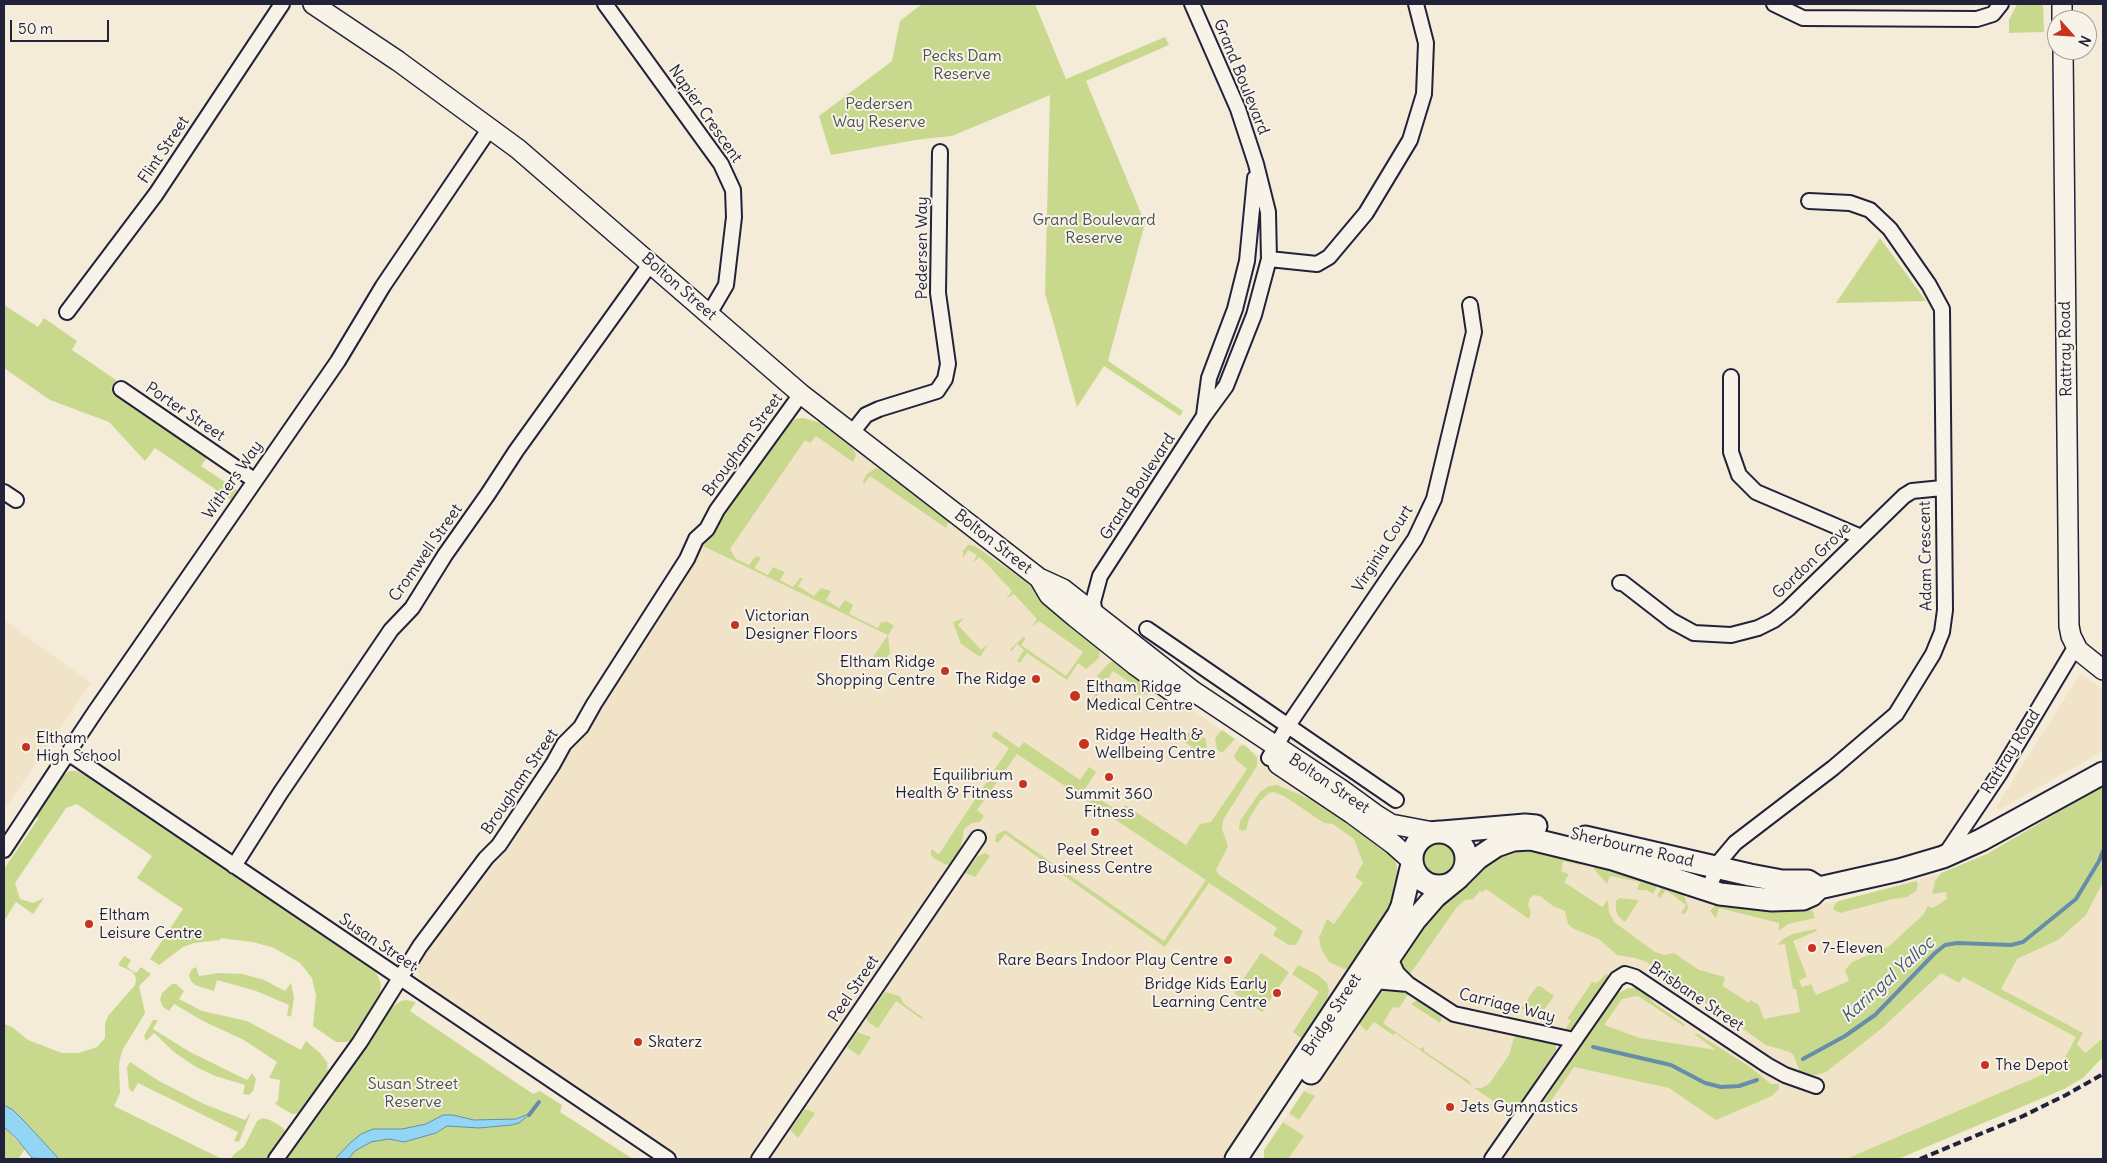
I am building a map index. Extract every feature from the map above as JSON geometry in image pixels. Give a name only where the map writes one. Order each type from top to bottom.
[{"type":"main road","name":"Bolton Street","points":[[313,4],[398,61],[490,128],[547,173],[802,394],[851,434],[973,525],[1039,578],[1049,595],[1076,609],[1095,614],[1393,844],[1412,863]]},
{"type":"main road","name":"Rattray Road","points":[[2063,60],[2069,618],[2071,636],[2076,646]]},
{"type":"main road","name":"Bolton Street","points":[[1076,609],[1135,665],[1272,752],[1342,790],[1383,820],[1398,826],[1437,832]]},
{"type":"main road","points":[[2076,646],[2086,658],[2103,670]]},
{"type":"main road","name":"Sherbourne Road","points":[[1455,880],[1478,858],[1496,846],[1513,840],[1531,840],[1613,859],[1708,891],[1734,896],[1791,900],[1808,897],[1819,888],[1899,870],[1943,857],[1980,840],[2103,774]]},
{"type":"main road","name":"Sherbourne Road","points":[[1437,832],[1531,825],[1716,868],[1776,880],[1808,881],[1819,888]]},
{"type":"main road","points":[[1437,832],[1454,836],[1464,849],[1465,864],[1455,880],[1434,886],[1418,876],[1412,863],[1413,850],[1418,842],[1437,832]]},
{"type":"main road","name":"Bridge Street","points":[[1236,1159],[1398,915],[1402,906],[1412,863]]},
{"type":"main road","name":"Bridge Street","points":[[1252,1159],[1423,908],[1455,880]]},
{"type":"street","name":"Flint Street","points":[[67,312],[161,187],[282,4]]},
{"type":"street","name":"Napier Crescent","points":[[606,4],[721,164],[733,190],[734,217],[726,285],[709,314]]},
{"type":"street","name":"Grand Boulevard","points":[[1076,609],[1087,588],[1100,576],[1204,416],[1226,386],[1254,315],[1269,259],[1268,212],[1256,164],[1238,109],[1192,4]]},
{"type":"street","points":[[1269,259],[1317,264],[1329,257],[1366,213],[1410,140],[1424,94],[1426,43],[1416,4]]},
{"type":"street","points":[[1774,4],[1803,18],[1967,19],[1986,18],[1993,14],[2001,4]]},
{"type":"street","name":"Withers Way","points":[[4,850],[64,759],[68,756],[86,725],[338,361],[383,286],[490,128]]},
{"type":"street","name":"Pedersen Way","points":[[851,434],[866,415],[879,408],[937,391],[945,379],[948,364],[938,293],[940,152]]},
{"type":"street","name":"Grand Boulevard","points":[[1204,416],[1209,378],[1235,309],[1247,261],[1256,164]]},
{"type":"street","name":"Adam Crescent","points":[[1708,891],[1716,868],[1723,856],[1740,840],[1890,721],[1933,654],[1942,632],[1945,610],[1942,488],[1942,308],[1929,285],[1890,229],[1870,210],[1850,204],[1809,202]]},
{"type":"street","name":"Cromwell Street","points":[[234,866],[280,792],[391,630],[412,608],[444,555],[516,451],[651,264]]},
{"type":"street","name":"Virginia Court","points":[[1272,752],[1414,538],[1434,499],[1474,332],[1470,305]]},
{"type":"street","points":[[1731,377],[1731,452],[1739,475],[1756,492],[1861,537]]},
{"type":"street","name":"Porter Street","points":[[121,389],[254,480]]},
{"type":"street","name":"Brougham Street","points":[[276,1159],[360,1042],[399,978],[437,922],[486,858],[499,846],[564,744],[581,727],[687,559],[696,539],[706,530],[717,510],[802,394]]},
{"type":"street","name":"Gordon Grove","points":[[1620,583],[1623,583],[1683,629],[1701,634],[1731,635],[1758,628],[1774,620],[1788,609],[1904,496],[1912,491],[1942,488]]},
{"type":"street","points":[[4,492],[16,500]]},
{"type":"street","name":"Grand Boulevard","points":[[1095,614],[1093,602],[1100,576]]},
{"type":"street","name":"Bolton Street","points":[[1147,629],[1287,727],[1396,800]]},
{"type":"street","name":"Rattray Road","points":[[1943,857],[2004,766],[2076,646]]},
{"type":"street","name":"Susan Street","points":[[68,756],[74,757],[668,1159]]},
{"type":"street","name":"Peel Street","points":[[759,1159],[978,838]]},
{"type":"street","name":"Carriage Way","points":[[1390,958],[1395,970],[1408,984],[1454,1014],[1574,1040]]},
{"type":"street","name":"Brisbane Street","points":[[1492,1159],[1617,979],[1629,974],[1767,1065],[1790,1077],[1816,1086]]},
{"type":"street","name":"Carriage Way","points":[[1374,982],[1408,984]]},
{"type":"shaded area","points":[[804,418],[821,423],[946,517],[1017,573],[1066,615],[1173,697],[1335,807],[1397,864],[1397,895],[1230,1159],[683,1159],[425,986],[419,980],[417,967],[419,959],[449,918],[490,869],[489,864],[503,849],[570,752],[569,748],[584,732],[647,640],[699,552],[698,546],[712,532],[786,427],[795,419]]},
{"type":"shaded area","name":"Eltham High School","points":[[4,620],[91,683],[4,810]]},
{"type":"shaded area","points":[[2080,674],[2103,689],[2103,751],[1999,810],[1996,807]]},
{"type":"shaded area","points":[[2103,786],[2103,1038],[2074,1061],[1846,1159],[1504,1159],[1611,1001],[1618,993],[1628,988],[1643,990],[1768,1075],[1786,1067],[1641,969],[1632,966],[1619,969],[1613,974],[1576,1025],[1564,1032],[1465,1011],[1445,1002],[1405,974],[1447,897],[1461,890],[1474,874],[1516,846],[1802,907],[1839,901],[1950,871],[1987,854]]},
{"type":"shaded area","points":[[1399,989],[1453,1021],[1548,1040],[1556,1046],[1555,1053],[1482,1159],[1264,1159],[1266,1147],[1356,1015]]},
{"type":"green space","points":[[922,4],[1035,4],[1066,79],[1165,37],[1169,45],[1086,81],[1145,223],[1108,361],[1183,411],[1180,416],[1104,366],[1077,407],[1045,293],[1050,95],[952,136],[922,139],[831,155],[819,116],[892,61],[900,21]]},
{"type":"green space","points":[[2017,4],[2043,4],[2044,32],[2009,33],[2009,20]]},
{"type":"green space","points":[[1880,238],[1926,301],[1836,303]]},
{"type":"green space","points":[[4,305],[38,327],[44,318],[77,341],[72,350],[116,380],[111,389],[208,456],[201,466],[237,490],[231,500],[155,448],[145,461],[109,422],[50,400],[4,368]]},
{"type":"green space","points":[[803,418],[821,423],[853,447],[856,455],[853,462],[816,436],[810,443],[805,440],[730,549],[736,559],[749,565],[756,556],[761,558],[754,568],[768,575],[773,567],[785,572],[780,580],[793,587],[800,578],[803,578],[798,586],[814,596],[821,588],[831,591],[826,600],[839,608],[845,600],[853,605],[849,614],[878,628],[881,622],[884,623],[886,621],[894,626],[888,635],[699,544],[712,532],[786,427],[795,419]]},
{"type":"green space","points":[[876,468],[882,469],[946,517],[949,521],[946,528],[870,476],[864,484],[863,481],[867,474]]},
{"type":"green space","points":[[968,545],[975,546],[1026,582],[1066,615],[1100,647],[1099,658],[1086,669],[1078,663],[1067,680],[1027,653],[1020,663],[1017,661],[1024,650],[1017,644],[1011,652],[1010,650],[1023,637],[1026,638],[1021,645],[1066,676],[1083,652],[1039,621],[1032,627],[1037,619],[1014,594],[1006,599],[1012,591],[987,564],[979,557],[972,564],[977,555],[968,550],[963,558],[963,551]]},
{"type":"green space","points":[[964,618],[958,625],[981,650],[988,644],[980,657],[961,644],[953,622]]},
{"type":"green space","points":[[888,635],[890,653],[884,662],[877,658],[872,666],[869,663]]},
{"type":"green space","points":[[1115,660],[1160,693],[1134,695],[1137,687],[1113,671],[1087,711],[1085,710],[1104,682],[1097,676],[1108,664]]},
{"type":"green space","points":[[1222,730],[1235,739],[1223,752],[1220,752],[1217,749],[1215,738]]},
{"type":"green space","points":[[995,731],[1019,748],[1024,742],[1080,780],[1089,767],[1096,772],[1085,789],[1119,812],[1125,805],[1186,845],[1200,824],[1211,822],[1247,769],[1234,756],[1240,746],[1244,745],[1247,747],[1257,758],[1257,766],[1223,820],[1222,829],[1228,846],[1216,870],[1218,874],[1303,931],[1298,942],[1295,945],[1289,945],[1273,935],[1277,928],[1209,883],[1165,947],[1005,834],[998,843],[995,841],[996,835],[1005,830],[1164,941],[1206,880],[1017,754],[977,810],[984,816],[980,822],[972,823],[964,829],[961,848],[949,865],[934,858],[931,855],[931,849],[939,854],[1009,748],[991,736]]},
{"type":"green space","points":[[1195,731],[1205,738],[1208,752],[1201,753],[1183,741],[1188,733]]},
{"type":"green space","points":[[69,771],[77,771],[101,784],[376,972],[381,984],[380,995],[353,1039],[347,1042],[336,1042],[313,1026],[316,996],[312,978],[300,963],[274,948],[253,942],[221,938],[220,940],[194,943],[183,947],[159,965],[150,959],[183,909],[137,878],[152,856],[77,804],[66,808],[15,883],[20,899],[33,903],[44,898],[33,914],[16,902],[4,921],[4,869],[38,819],[36,815],[59,780]]},
{"type":"green space","points":[[1277,785],[1348,815],[1395,858],[1399,879],[1395,902],[1352,968],[1344,969],[1329,962],[1321,948],[1319,938],[1327,919],[1334,924],[1363,883],[1355,877],[1363,863],[1354,839],[1333,824],[1324,823],[1284,796],[1274,792],[1269,793],[1260,801],[1249,819],[1246,830],[1242,831],[1239,829],[1240,821],[1260,792],[1269,786]]},
{"type":"green space","points":[[2103,786],[2103,882],[2086,915],[2058,940],[2017,959],[2001,989],[2083,1033],[2077,1044],[2085,1053],[2103,1038],[2103,1057],[2083,1078],[2064,1089],[1898,1159],[1846,1159],[2060,1067],[2076,1037],[1963,977],[1959,983],[1941,973],[1881,1029],[1826,1072],[1816,1075],[1806,1074],[1799,1070],[1794,1056],[1790,1052],[1766,1045],[1647,962],[1617,955],[1599,939],[1574,929],[1568,924],[1565,911],[1553,906],[1540,896],[1534,895],[1530,898],[1528,905],[1531,913],[1529,919],[1486,889],[1483,892],[1480,891],[1473,899],[1465,900],[1457,907],[1410,974],[1418,980],[1416,982],[1402,972],[1398,963],[1413,938],[1447,897],[1466,886],[1479,868],[1516,846],[1575,856],[1581,865],[1563,861],[1561,871],[1569,874],[1564,882],[1602,907],[1608,900],[1609,912],[1614,922],[1655,952],[1664,955],[1674,953],[1699,970],[1725,977],[1723,986],[1749,1003],[1750,1000],[1758,1004],[1764,1019],[1800,1012],[1796,989],[1793,989],[1785,944],[1777,945],[1783,939],[1793,934],[1816,929],[1817,931],[1793,941],[1807,977],[1799,980],[1802,987],[1811,984],[1816,995],[1849,981],[1845,970],[1852,962],[1888,947],[1923,915],[1928,906],[1933,908],[1947,899],[1946,892],[1932,894],[1935,881],[1941,873],[1987,854]]},
{"type":"green space","points":[[1439,842],[1446,843],[1451,847],[1455,852],[1455,866],[1451,871],[1446,875],[1439,876],[1432,875],[1427,871],[1423,866],[1422,859],[1423,852],[1427,847],[1432,843]]},
{"type":"green space","points":[[985,853],[990,856],[975,877],[965,873],[977,857]]},
{"type":"green space","points":[[1595,864],[1683,892],[1688,907],[1687,911],[1684,914],[1681,913],[1686,905],[1666,890],[1660,898],[1657,896],[1661,889],[1657,886],[1653,894],[1646,890],[1637,890],[1640,882],[1610,876],[1607,884],[1594,869]]},
{"type":"green space","points":[[1916,881],[1918,884],[1916,891],[1907,897],[1840,913],[1833,909],[1839,901]]},
{"type":"green space","points":[[1619,898],[1639,900],[1625,922],[1618,916],[1616,910],[1616,901]]},
{"type":"green space","points":[[1716,904],[1808,907],[1813,912],[1815,918],[1788,924],[1779,931],[1779,923],[1719,908],[1716,918],[1710,911]]},
{"type":"green space","points":[[1261,953],[1289,972],[1262,1012],[1234,993]]},
{"type":"green space","points":[[124,956],[131,960],[127,967],[136,973],[141,967],[151,974],[139,986],[145,1013],[122,1051],[119,1064],[120,1093],[114,1106],[222,1159],[59,1159],[13,1110],[4,1105],[4,1024],[12,1027],[28,1040],[62,1053],[79,1053],[97,1047],[105,1038],[105,1024],[108,1016],[135,985],[136,978],[133,972],[118,965]]},
{"type":"green space","points":[[1298,965],[1318,975],[1327,983],[1329,991],[1326,1004],[1306,1042],[1293,1032],[1319,992],[1292,974]]},
{"type":"green space","points":[[196,967],[199,976],[219,973],[243,974],[264,980],[285,991],[291,983],[294,997],[291,1017],[287,1015],[289,1005],[256,991],[217,980],[214,991],[195,985],[189,975],[192,969]]},
{"type":"green space","points":[[1606,974],[1611,977],[1576,1025],[1564,1032],[1571,1020],[1567,1019],[1592,982],[1597,983]]},
{"type":"green space","points":[[172,984],[176,984],[184,991],[179,999],[202,1011],[247,1021],[301,1050],[306,1041],[320,1053],[327,1062],[328,1074],[301,1113],[292,1114],[275,1104],[278,1100],[280,1080],[269,1078],[277,1062],[244,1040],[203,1021],[174,1004],[169,1011],[163,1007],[160,1000],[162,993]]},
{"type":"green space","points":[[1380,984],[1408,994],[1399,1008],[1393,1007],[1383,1023],[1420,1049],[1424,1047],[1424,1051],[1469,1081],[1472,1086],[1395,1033],[1393,1035],[1374,1022],[1367,1031],[1363,1028],[1358,1021]]},
{"type":"green space","points":[[1540,986],[1554,996],[1544,1010],[1539,1013],[1521,1009],[1536,987]]},
{"type":"green space","points":[[1628,988],[1643,990],[1654,1003],[1684,1024],[1685,1027],[1638,996],[1622,999],[1604,1025],[1640,1038],[1716,1050],[1694,1034],[1698,1034],[1750,1067],[1771,1084],[1779,1084],[1779,1089],[1772,1096],[1716,1120],[1669,1088],[1574,1067],[1544,1111],[1541,1106],[1595,1023],[1614,996]]},
{"type":"green space","points":[[885,992],[900,996],[904,1004],[922,1017],[923,1020],[896,1001],[878,1028],[869,1023],[866,1018]]},
{"type":"green space","name":"Susan Street Reserve","points":[[406,1000],[416,1002],[410,1011],[533,1094],[540,1091],[562,1105],[560,1112],[633,1159],[285,1159],[392,1007]]},
{"type":"green space","points":[[1415,1001],[1421,1001],[1440,1013],[1442,1019],[1440,1023],[1411,1004]]},
{"type":"green space","points":[[153,1020],[158,1020],[153,1029],[190,1052],[247,1080],[252,1073],[256,1079],[253,1091],[249,1095],[243,1094],[245,1085],[215,1076],[196,1067],[174,1052],[154,1033],[146,1041],[144,1036]]},
{"type":"green space","points":[[857,1032],[871,1037],[859,1056],[847,1047]]},
{"type":"green space","points":[[1519,1034],[1552,1041],[1556,1046],[1556,1050],[1513,1114],[1474,1088],[1482,1088],[1489,1084],[1509,1055],[1514,1038]]},
{"type":"green space","points":[[130,1062],[159,1081],[204,1104],[245,1120],[251,1112],[239,1142],[234,1141],[238,1132],[138,1083],[133,1092],[129,1089],[127,1067]]},
{"type":"green space","points":[[1304,1091],[1315,1096],[1299,1120],[1289,1113]]},
{"type":"green space","points":[[805,1109],[815,1113],[798,1138],[790,1130]]},
{"type":"green space","points":[[262,1118],[270,1120],[285,1131],[284,1137],[268,1159],[231,1159],[234,1154],[244,1147],[257,1121]]},
{"type":"green space","points":[[1283,1122],[1304,1136],[1288,1159],[1264,1159],[1264,1150]]},
{"type":"green space","points":[[4,1127],[25,1149],[18,1159],[4,1159]]},
{"type":"water","points":[[4,1105],[13,1110],[59,1159],[32,1158],[16,1138],[4,1127]]},
{"type":"water","points":[[531,1113],[519,1123],[511,1125],[479,1128],[447,1126],[436,1133],[404,1142],[389,1139],[371,1142],[355,1151],[348,1159],[335,1159],[361,1134],[373,1129],[402,1129],[426,1124],[443,1115],[453,1115],[474,1120],[516,1119]]},
{"type":"waterway","name":"Karingal Yalloc","points":[[1803,1059],[1845,1036],[1875,1015],[1945,945],[1957,943],[2011,945],[2023,942],[2076,899],[2103,851]]},
{"type":"waterway","name":"Karingal Yalloc","points":[[1593,1047],[1671,1065],[1705,1083],[1721,1087],[1739,1086],[1757,1080]]},
{"type":"waterway","name":"Karingal Yalloc","points":[[529,1115],[539,1102]]},
{"type":"railway","points":[[1920,1159],[2021,1117],[2103,1074]]},
{"type":"place","name":"Victorian Designer Floors","points":[[735,625]]},
{"type":"place","name":"Eltham Ridge Shopping Centre","points":[[945,671]]},
{"type":"place","name":"The Ridge","points":[[1036,679]]},
{"type":"place","name":"Eltham Ridge Medical Centre","points":[[1075,696]]},
{"type":"place","name":"Ridge Health & Wellbeing Centre","points":[[1084,744]]},
{"type":"place","name":"Eltham High School","points":[[26,747]]},
{"type":"place","name":"Summit 360 Fitness","points":[[1109,777]]},
{"type":"place","name":"Equilibrium Health & Fitness","points":[[1023,784]]},
{"type":"place","name":"Peel Street Business Centre","points":[[1095,832]]},
{"type":"place","name":"Eltham Leisure Centre","points":[[89,924]]},
{"type":"place","name":"7-Eleven","points":[[1812,948]]},
{"type":"place","name":"Rare Bears Indoor Play Centre","points":[[1228,960]]},
{"type":"place","name":"Bridge Kids Early Learning Centre","points":[[1277,993]]},
{"type":"place","name":"Skaterz","points":[[638,1042]]},
{"type":"place","name":"The Depot","points":[[1985,1065]]},
{"type":"place","name":"Jets Gymnastics","points":[[1450,1107]]},
{"type":"park label","name":"Pecks Dam Reserve","points":[[962,65]]},
{"type":"park label","name":"Pedersen Way Reserve","points":[[879,113]]},
{"type":"park label","name":"Grand Boulevard Reserve","points":[[1094,229]]}]
